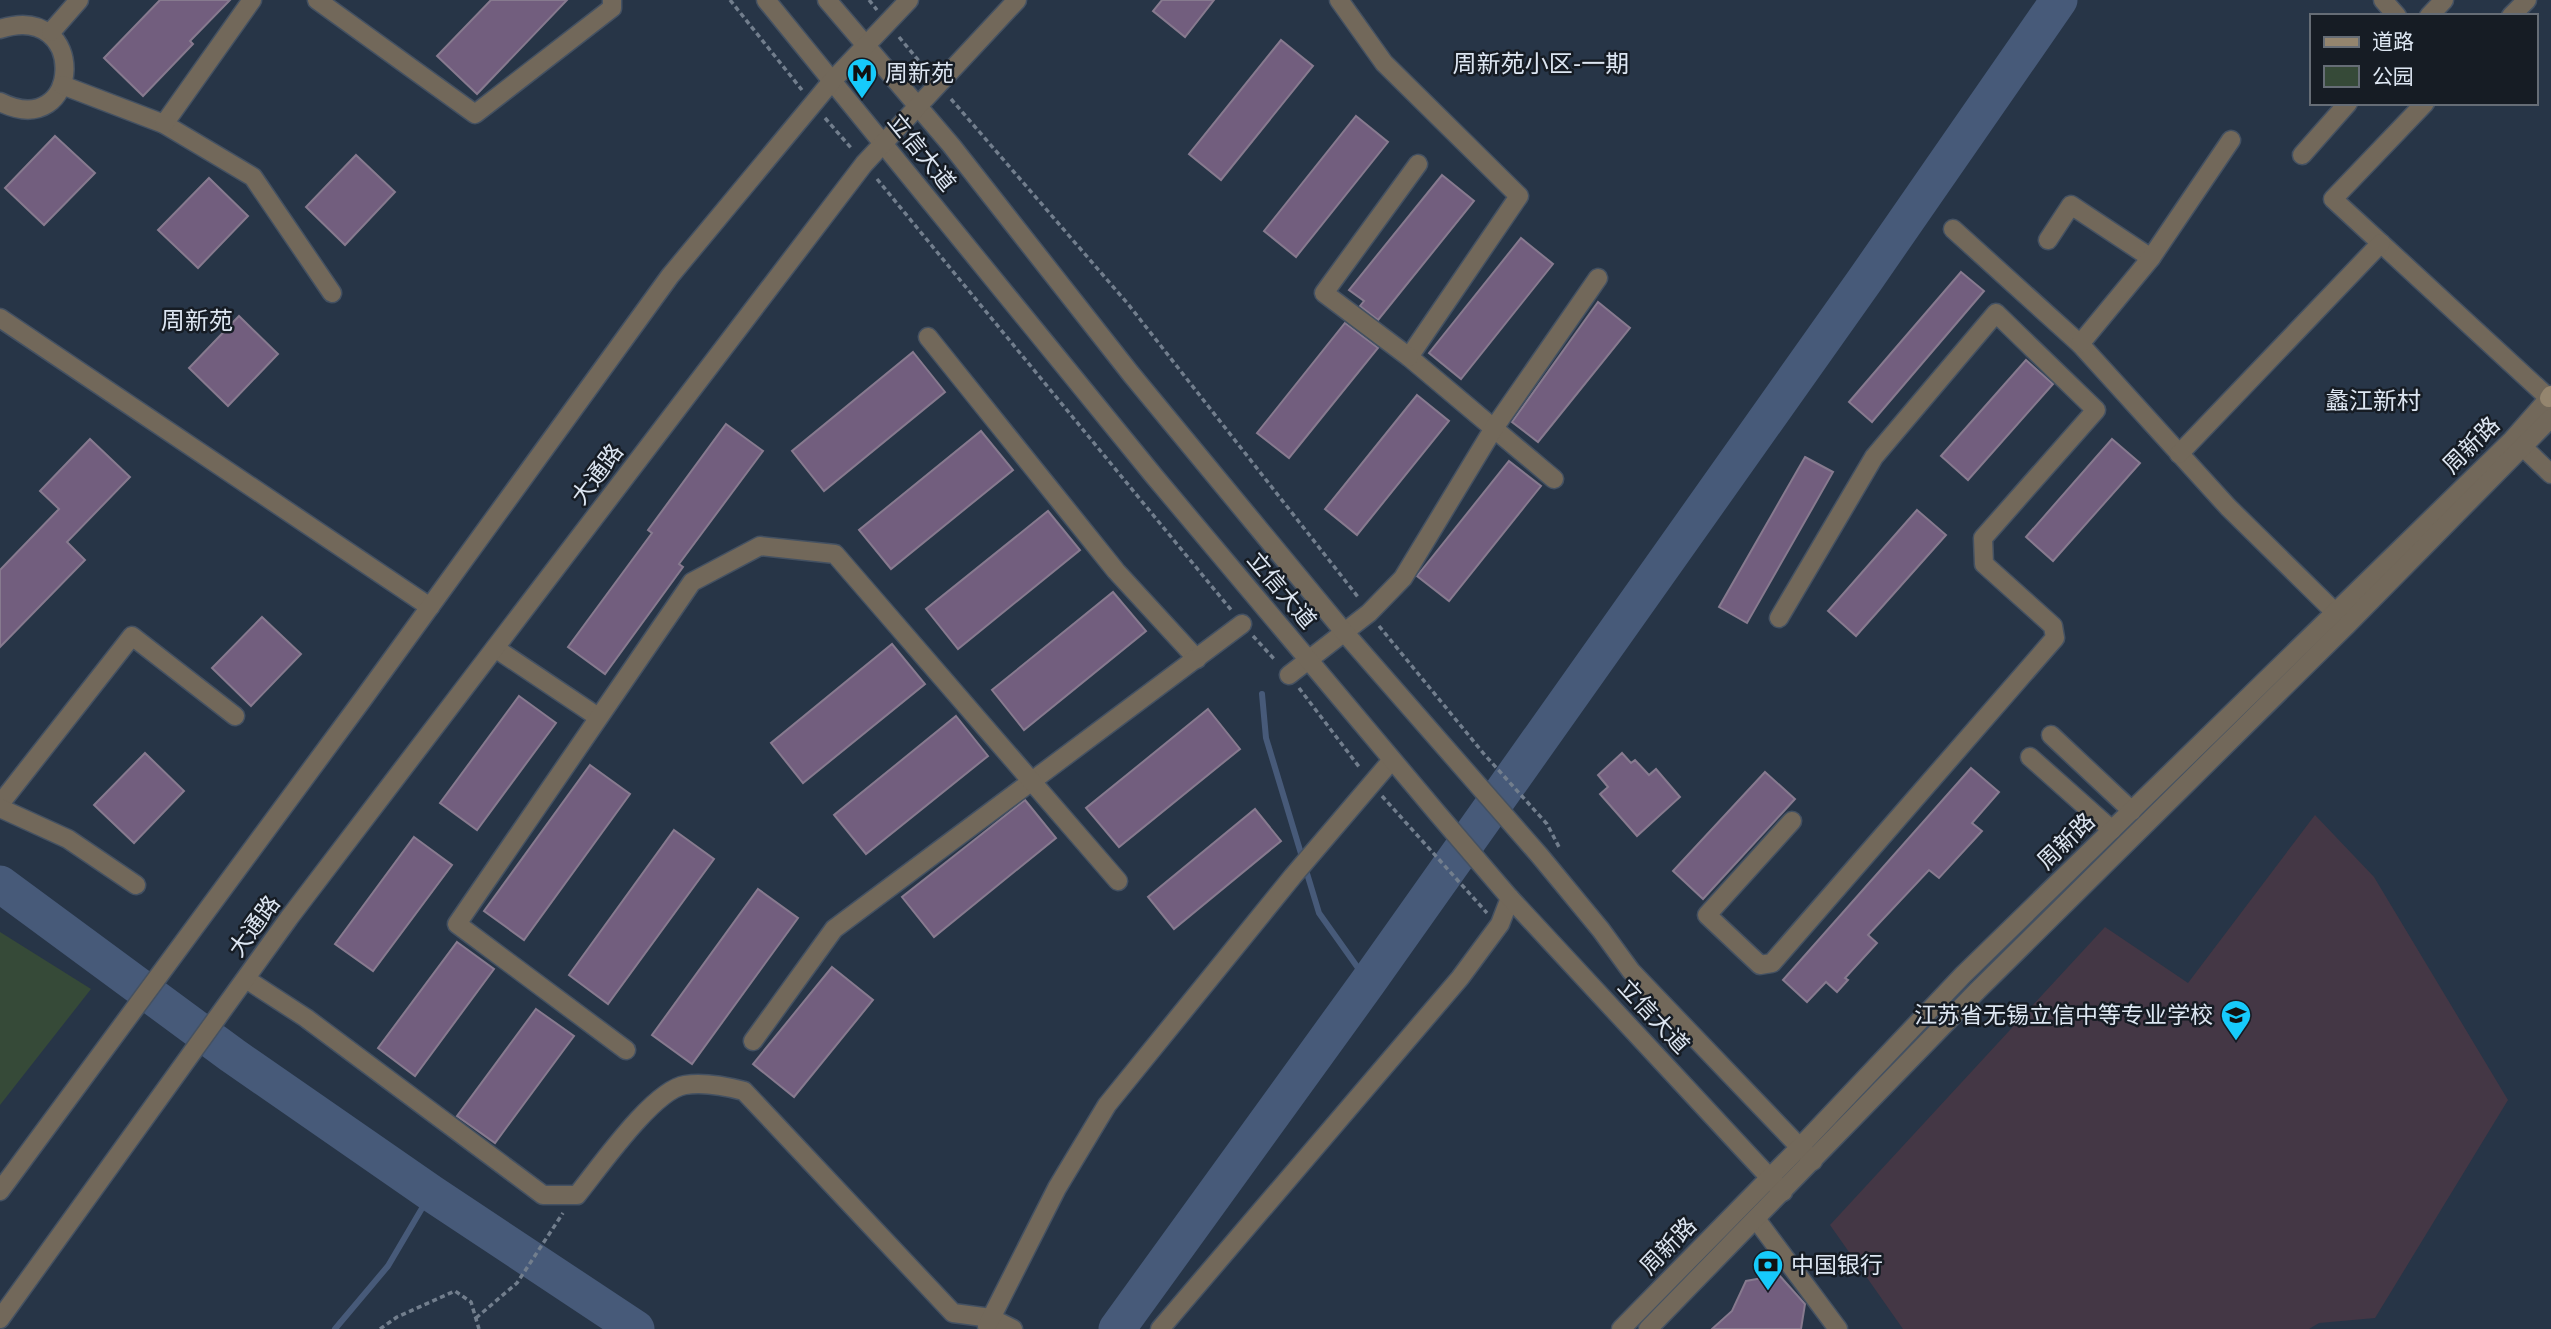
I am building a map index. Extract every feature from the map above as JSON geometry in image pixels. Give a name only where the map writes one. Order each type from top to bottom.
[{"type":"street","points":[[51,32],[79,0]]},
{"type":"street","points":[[164,124],[252,0]]},
{"type":"street","points":[[317,0],[475,114],[612,8],[612,0]]},
{"type":"street","name":"立信大道","points":[[766,0],[1154,476],[1438,814],[1510,898],[1783,1192]]},
{"type":"street","name":"立信大道","points":[[827,0],[951,145],[1131,374],[1345,633],[1539,856],[1601,930],[1631,971],[1813,1161]]},
{"type":"street","name":"大通路","points":[[0,1191],[670,276],[832,81],[909,0]]},
{"type":"street","name":"大通路","points":[[0,1319],[289,918],[864,163],[1017,0]]},
{"type":"street","points":[[1339,0],[1384,63],[1519,196],[1409,357]]},
{"type":"street","points":[[2383,0],[2395,14]]},
{"type":"street","points":[[2430,14],[2444,0]]},
{"type":"street","points":[[2513,14],[2527,0]]},
{"type":"street","points":[[0,29],[12,23],[40,25],[51,32],[60,43],[66,71],[62,85],[40,106],[26,109],[0,102]]},
{"type":"street","points":[[62,85],[164,124],[253,177],[332,293]]},
{"type":"street","points":[[2302,155],[2346,105]]},
{"type":"street","points":[[2423,105],[2333,199],[2550,398]]},
{"type":"street","points":[[2080,344],[2151,258],[2231,140]]},
{"type":"street","points":[[1418,164],[1324,293],[1409,357],[1554,479]]},
{"type":"street","points":[[2048,240],[2071,205],[2151,258]]},
{"type":"street","points":[[1953,229],[2080,344],[2228,507],[2342,619]]},
{"type":"street","points":[[2179,454],[2381,243]]},
{"type":"street","points":[[1289,675],[1369,613],[1403,578],[1494,428],[1598,278]]},
{"type":"street","points":[[1779,618],[1874,457],[1996,313],[2096,410],[1983,538],[1984,564],[2053,626],[2055,638],[1772,962],[1760,965],[1707,915],[1792,821]]},
{"type":"street","points":[[0,318],[430,607]]},
{"type":"street","points":[[928,337],[1116,570],[1197,659]]},
{"type":"street","name":"周新路","points":[[1648,1329],[2342,619],[2550,398]]},
{"type":"street","name":"周新路","points":[[1621,1329],[1799,1148],[1963,975],[2132,811],[2342,619],[2551,418]]},
{"type":"street","points":[[2523,447],[2551,474]]},
{"type":"street","points":[[626,1050],[457,924],[692,582],[760,546],[835,554],[1118,881]]},
{"type":"street","points":[[753,1041],[834,929],[1242,624]]},
{"type":"street","points":[[136,885],[68,839],[0,806],[132,636],[235,716]]},
{"type":"street","points":[[495,648],[598,717]]},
{"type":"street","points":[[2050,735],[2132,811]]},
{"type":"street","points":[[2029,757],[2112,830]]},
{"type":"street","points":[[989,1323],[1057,1188],[1107,1105],[1293,876],[1392,760]]},
{"type":"street","points":[[1160,1329],[1460,978],[1500,923],[1510,898]]},
{"type":"street","points":[[240,986],[306,1017],[543,1195],[577,1195],[653,1103],[683,1085],[720,1085],[744,1091],[953,1313],[1013,1329]]},
{"type":"street","points":[[1756,1219],[1838,1329]]},
{"type":"path","points":[[730,0],[1242,624],[1289,675],[1371,783],[1478,905]]},
{"type":"path","points":[[869,0],[1128,304],[1343,576],[1369,613],[1484,754],[1547,824]]},
{"type":"path","points":[[476,1318],[517,1283],[557,1222]]},
{"type":"path","points":[[380,1329],[397,1317],[455,1291],[471,1302],[479,1329]]},
{"type":"shaded area","name":"江苏省无锡立信中等专业学校","points":[[2315,815],[2374,877],[2508,1100],[2375,1318],[2319,1323],[2309,1329],[1903,1329],[1830,1225],[2105,927],[2188,983]]},
{"type":"green space","points":[[0,932],[91,989],[0,1105]]},
{"type":"building","points":[[160,0],[230,0],[190,41],[193,44],[143,96],[104,58]]},
{"type":"building","points":[[491,0],[567,0],[477,94],[437,56]]},
{"type":"building","points":[[1162,0],[1214,0],[1185,37],[1153,11]]},
{"type":"building","points":[[1281,40],[1313,66],[1221,180],[1189,154]]},
{"type":"building","points":[[1356,116],[1388,142],[1296,257],[1264,231]]},
{"type":"building","points":[[55,136],[95,173],[44,225],[5,188]]},
{"type":"building","points":[[356,155],[395,192],[345,245],[306,207]]},
{"type":"building","points":[[1442,175],[1474,201],[1378,320],[1360,306],[1364,301],[1349,290]]},
{"type":"building","points":[[209,178],[248,216],[198,268],[158,230]]},
{"type":"building","points":[[1521,238],[1553,264],[1461,379],[1429,353]]},
{"type":"building","points":[[1961,272],[1984,291],[1872,422],[1849,402]]},
{"type":"building","points":[[1598,302],[1630,328],[1538,442],[1512,422]]},
{"type":"building","points":[[239,316],[278,354],[228,406],[189,368]]},
{"type":"building","points":[[1345,323],[1378,348],[1289,458],[1257,433]]},
{"type":"building","points":[[913,352],[945,392],[824,491],[792,451]]},
{"type":"building","points":[[2026,360],[2053,384],[1968,480],[1941,456]]},
{"type":"building","points":[[1417,395],[1449,421],[1357,535],[1325,509]]},
{"type":"building","points":[[726,424],[763,451],[679,564],[683,567],[605,674],[568,647],[652,533],[648,530]]},
{"type":"building","points":[[981,431],[1013,470],[891,569],[859,530]]},
{"type":"building","points":[[90,439],[130,477],[67,542],[85,560],[0,647],[0,570],[59,509],[40,491]]},
{"type":"building","points":[[2112,439],[2140,463],[2053,561],[2026,537]]},
{"type":"building","points":[[1805,457],[1833,472],[1747,623],[1719,607]]},
{"type":"building","points":[[1509,461],[1541,486],[1449,601],[1417,576]]},
{"type":"building","points":[[1917,510],[1946,535],[1856,636],[1828,611]]},
{"type":"building","points":[[1048,511],[1080,550],[958,649],[926,609]]},
{"type":"building","points":[[1113,592],[1146,631],[1024,730],[992,690]]},
{"type":"building","points":[[262,617],[301,654],[251,706],[212,668]]},
{"type":"building","points":[[892,644],[925,684],[803,783],[771,743]]},
{"type":"building","points":[[519,696],[556,723],[477,830],[440,803]]},
{"type":"building","points":[[1208,709],[1240,749],[1119,847],[1086,808]]},
{"type":"building","points":[[956,716],[988,756],[866,854],[834,815]]},
{"type":"building","points":[[145,753],[184,791],[134,843],[94,805]]},
{"type":"building","points":[[1622,753],[1631,763],[1635,760],[1649,775],[1656,769],[1680,797],[1637,836],[1600,794],[1608,787],[1598,775]]},
{"type":"building","points":[[590,765],[630,794],[524,940],[484,911]]},
{"type":"building","points":[[1971,768],[1999,792],[1972,823],[1982,831],[1939,878],[1929,870],[1868,935],[1877,943],[1845,978],[1848,980],[1837,992],[1826,982],[1807,1002],[1783,980]]},
{"type":"building","points":[[1765,772],[1795,799],[1703,899],[1673,871]]},
{"type":"building","points":[[1025,800],[1056,838],[934,937],[902,897]]},
{"type":"building","points":[[1255,809],[1281,841],[1174,929],[1148,897]]},
{"type":"building","points":[[674,830],[714,859],[608,1004],[569,975]]},
{"type":"building","points":[[414,837],[452,865],[373,971],[335,944]]},
{"type":"building","points":[[758,889],[798,918],[692,1064],[652,1035]]},
{"type":"building","points":[[457,942],[494,969],[415,1076],[378,1048]]},
{"type":"building","points":[[832,967],[873,1000],[794,1097],[753,1064]]},
{"type":"building","points":[[536,1009],[574,1036],[495,1143],[457,1116]]},
{"type":"building","name":"中国银行","points":[[1779,1275],[1805,1304],[1801,1329],[1712,1329],[1732,1311],[1746,1281]]},
{"type":"waterway","points":[[1117,1329],[1368,982],[1865,280],[2059,0]]},
{"type":"waterway","points":[[1262,694],[1266,738],[1319,913],[1368,982]]},
{"type":"waterway","points":[[0,884],[232,1055],[431,1193],[636,1329]]},
{"type":"waterway","points":[[335,1329],[388,1266],[431,1193]]},
{"type":"place","name":"周新苑","points":[[862,100]]},
{"type":"place","name":"江苏省无锡立信中等专业学校","points":[[2236,1042]]},
{"type":"place","name":"中国银行","points":[[1768,1292]]},
{"type":"district","name":"周新苑小区-一期","points":[[1541,64]]},
{"type":"district","name":"周新苑","points":[[197,321]]},
{"type":"district","name":"蠡江新村","points":[[2373,401]]}]
